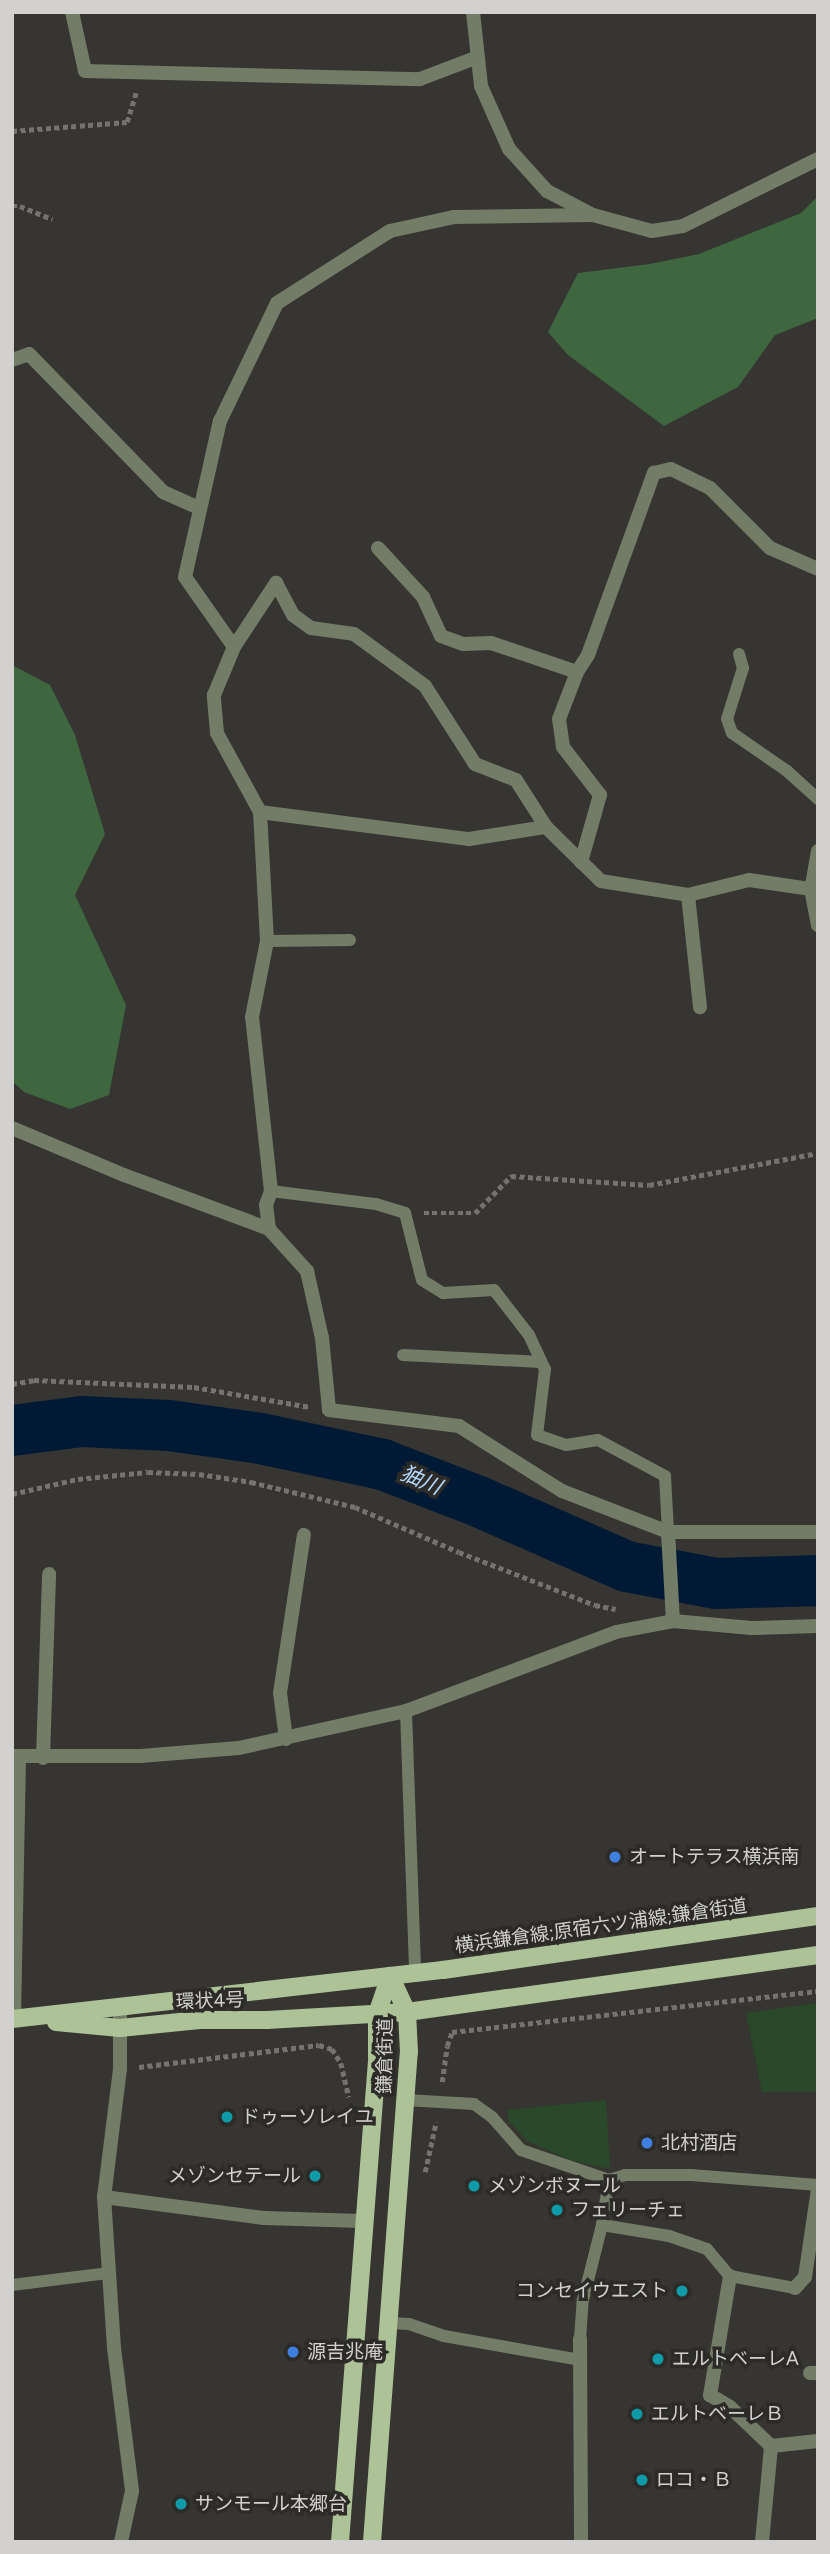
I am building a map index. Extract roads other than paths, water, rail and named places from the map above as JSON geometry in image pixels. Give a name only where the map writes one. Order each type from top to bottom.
[{"type":"main road","name":"横浜鎌倉線;原宿六ツ浦線;鎌倉街道","points":[[390,1976],[818,1916]]},
{"type":"main road","points":[[407,2012],[818,1955]]},
{"type":"main road","name":"環状4号","points":[[14,2018],[390,1976]]},
{"type":"main road","name":"鎌倉街道","points":[[372,2542],[406,2100],[407,2012],[390,1976]]},
{"type":"main road","name":"鎌倉街道","points":[[340,2542],[362,2221],[377,2057],[377,2014],[390,1976]]},
{"type":"main road","name":"環状4号","points":[[14,2018],[120,2028],[200,2020],[407,2012]]},
{"type":"street","points":[[72,12],[85,71],[420,79],[478,57]]},
{"type":"street","points":[[473,12],[481,86],[509,149],[547,191],[593,215],[652,231],[683,226],[818,159]]},
{"type":"street","points":[[234,647],[185,577],[220,421],[277,303],[390,230],[454,217],[593,215]]},
{"type":"street","points":[[12,360],[29,354],[163,492],[199,508]]},
{"type":"street","points":[[581,862],[600,795],[563,747],[559,719],[577,672],[588,656],[654,473],[671,469],[710,488],[771,548],[818,569]]},
{"type":"street","points":[[378,548],[423,597],[441,636],[463,644],[491,643],[577,672]]},
{"type":"street","points":[[269,1229],[266,1205],[271,1191],[252,1017],[267,941],[260,812],[217,733],[214,695],[234,647],[276,583],[293,615],[311,628],[354,634],[425,686],[475,764],[516,780],[546,827],[601,881],[688,895],[749,880],[811,889]]},
{"type":"street","points":[[260,812],[469,839],[546,827]]},
{"type":"street","points":[[818,851],[811,889],[818,925]]},
{"type":"street","points":[[688,895],[700,1007]]},
{"type":"street","points":[[12,1128],[124,1175],[269,1229],[307,1271],[322,1338],[329,1410],[459,1426],[562,1491],[668,1537],[818,1532]]},
{"type":"street","points":[[286,1739],[280,1693],[304,1535]]},
{"type":"street","points":[[668,1537],[672,1614]]},
{"type":"street","points":[[43,1758],[48,1574]]},
{"type":"street","points":[[16,1757],[239,1748],[286,1739],[406,1711],[616,1632],[672,1614],[752,1628],[818,1626]]},
{"type":"street","points":[[120,2007],[120,2069],[104,2197],[114,2348],[132,2491],[121,2542]]},
{"type":"street","points":[[795,2288],[805,2277],[818,2187]]},
{"type":"street","points":[[104,2197],[264,2218],[362,2221]]},
{"type":"street","points":[[730,2276],[710,2395],[730,2407],[771,2446],[818,2441]]},
{"type":"street","points":[[580,2339],[581,2542]]},
{"type":"street","points":[[762,2542],[771,2446]]},
{"type":"lane","points":[[739,654],[743,668],[727,719],[732,733],[787,771],[818,799]]},
{"type":"lane","points":[[267,941],[350,940]]},
{"type":"lane","points":[[271,1191],[376,1204],[405,1213],[422,1280],[443,1293],[494,1290],[529,1335],[545,1369],[537,1435],[566,1445],[598,1440],[665,1476],[668,1537]]},
{"type":"lane","points":[[403,1355],[541,1362]]},
{"type":"lane","points":[[406,1711],[415,1973]]},
{"type":"lane","points":[[14,2018],[16,1757]]},
{"type":"lane","points":[[406,2100],[474,2104],[492,2117],[521,2150],[609,2180],[625,2175],[691,2175],[818,2187]]},
{"type":"lane","points":[[580,2339],[583,2300],[602,2225],[609,2180]]},
{"type":"lane","points":[[602,2225],[669,2236],[707,2249],[730,2276],[795,2288]]},
{"type":"lane","points":[[12,2285],[109,2273]]},
{"type":"lane","points":[[389,2323],[409,2324],[444,2336],[580,2360]]},
{"type":"waterway","name":"㹨川","points":[[12,1430],[81,1421],[168,1425],[260,1438],[382,1464],[478,1501],[626,1566],[716,1583],[818,1580]]},
{"type":"place","name":"オートテラス横浜南","points":[[615,1857]]},
{"type":"place","name":"ドゥーソレイユ","points":[[227,2117]]},
{"type":"place","name":"北村酒店","points":[[647,2143]]},
{"type":"place","name":"メゾンセテール","points":[[315,2176]]},
{"type":"place","name":"メゾンボヌール","points":[[474,2186]]},
{"type":"place","name":"フェリーチェ","points":[[557,2210]]},
{"type":"place","name":"コンセイウエスト","points":[[682,2291]]},
{"type":"place","name":"源吉兆庵","points":[[293,2352]]},
{"type":"place","name":"エルトベーレA","points":[[658,2359]]},
{"type":"place","name":"エルトベーレＢ","points":[[637,2414]]},
{"type":"place","name":"ロコ・Ｂ","points":[[642,2480]]},
{"type":"place","name":"サンモール本郷台","points":[[181,2504]]}]
